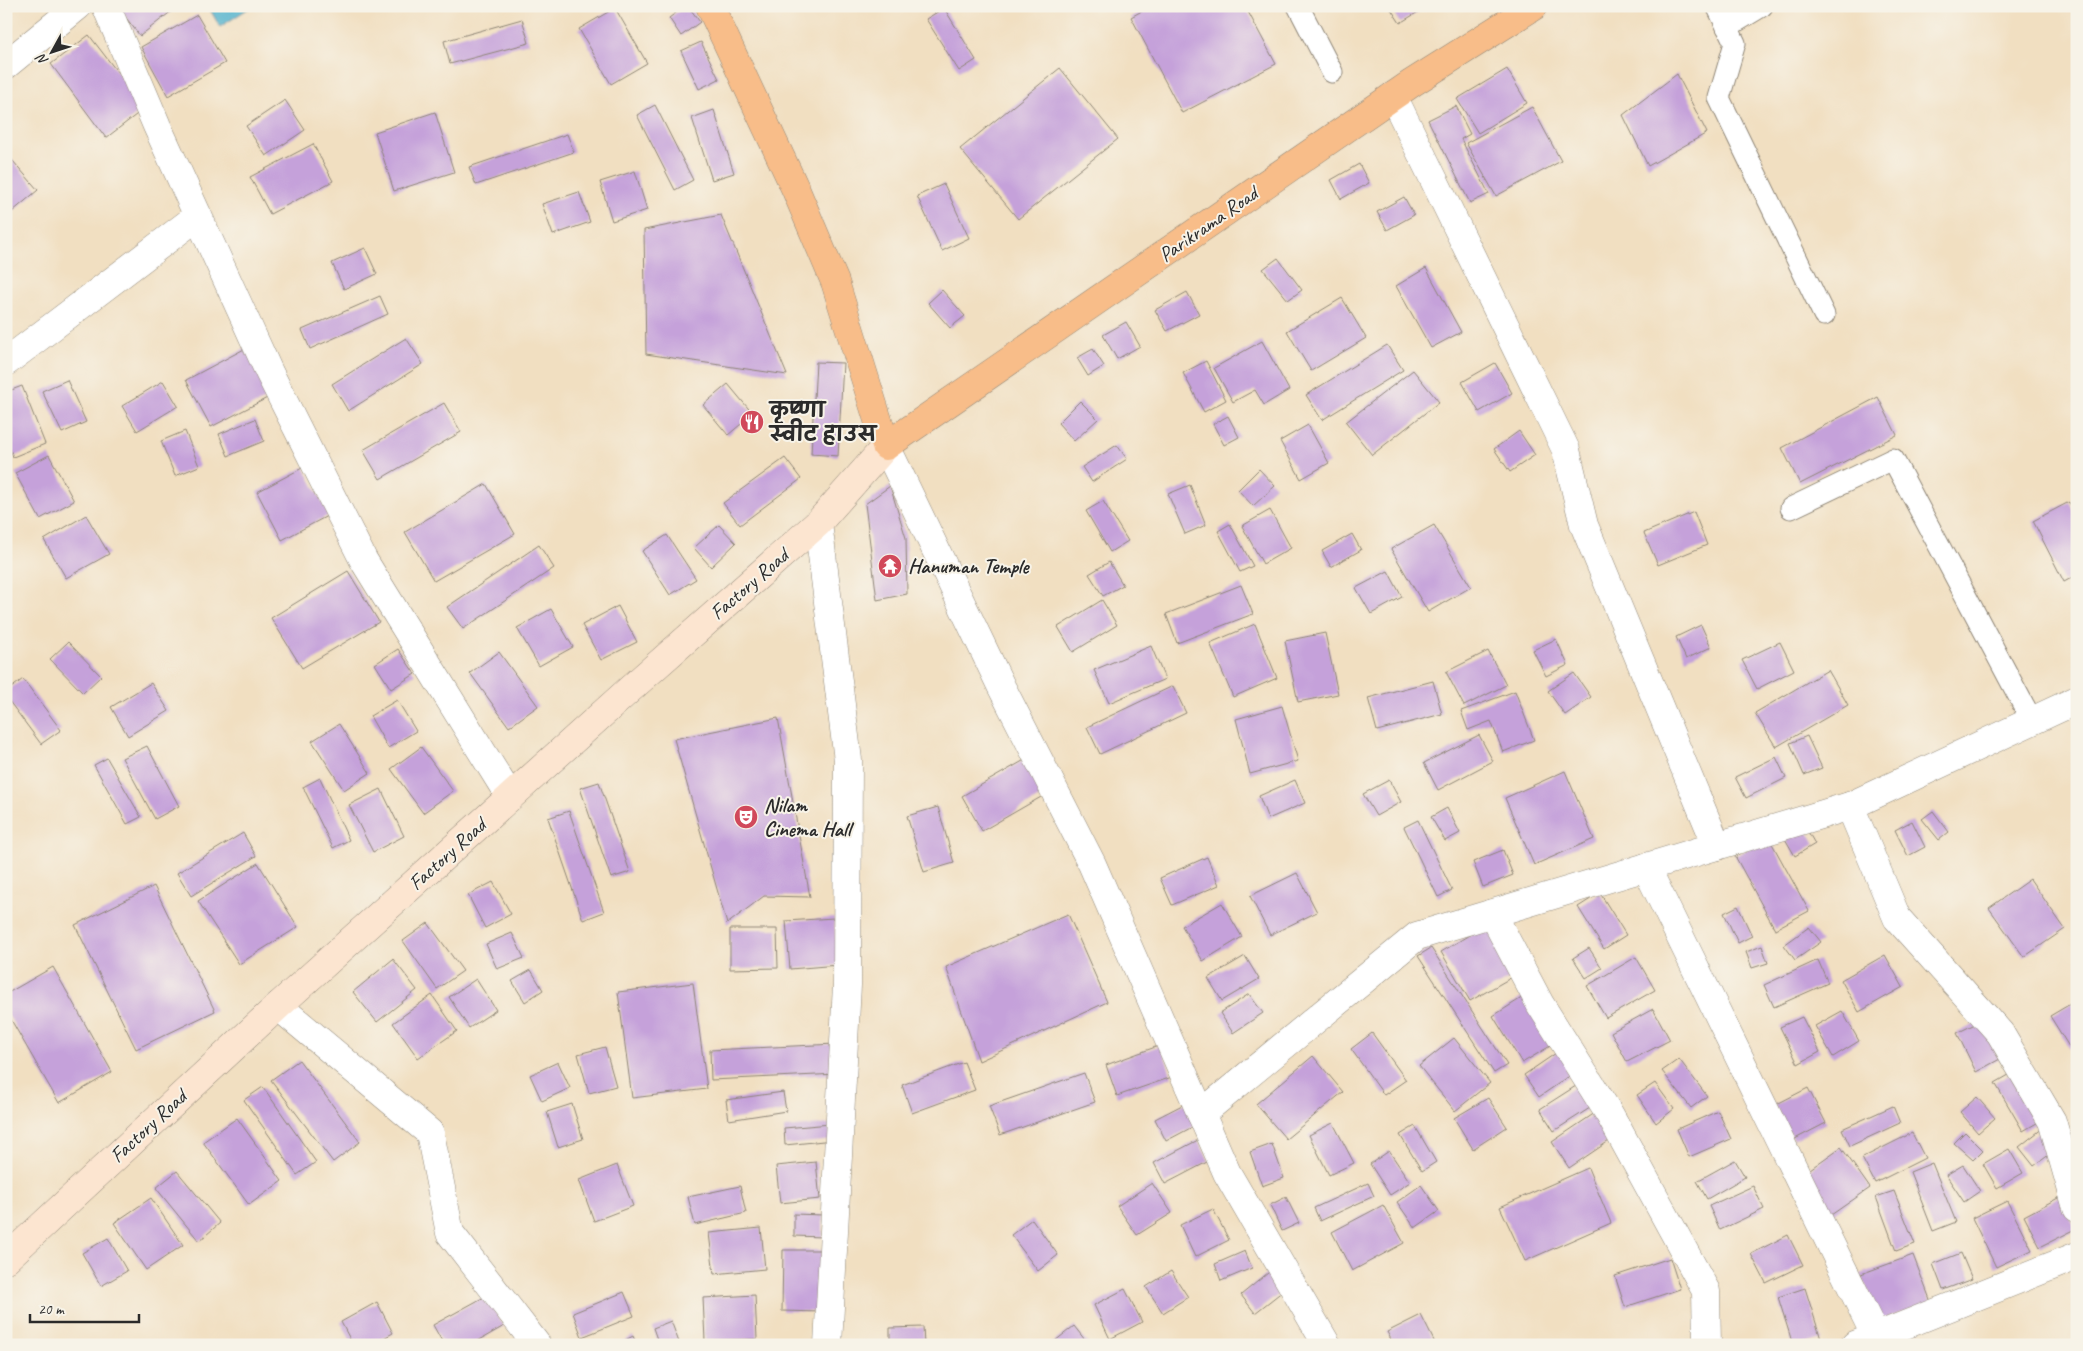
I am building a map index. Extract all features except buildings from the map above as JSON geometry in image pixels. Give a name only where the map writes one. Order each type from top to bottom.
[{"type":"main road","points":[[710,6],[795,188],[836,282],[886,446]]},
{"type":"main road","name":"Parikrama Road","points":[[886,446],[1393,96],[1534,6]]},
{"type":"main road","name":"Factory Road","points":[[6,1259],[278,1006],[818,523],[886,446]]},
{"type":"street","points":[[6,65],[78,6]]},
{"type":"street","points":[[106,6],[269,372],[364,561],[510,797]]},
{"type":"street","points":[[1393,96],[1566,450],[1584,525],[1717,846]]},
{"type":"street","points":[[6,362],[198,216]]},
{"type":"street","points":[[886,446],[1002,688],[1092,864],[1227,1173],[1327,1345]]},
{"type":"street","points":[[818,523],[848,760],[847,985],[828,1345]]},
{"type":"street","points":[[1201,1114],[1417,936],[1850,806],[2077,700]]},
{"type":"street","points":[[1850,806],[1897,918],[2000,1033],[2052,1121],[2077,1208]]},
{"type":"street","points":[[1646,867],[1865,1341],[2077,1256]]},
{"type":"street","points":[[1492,913],[1540,1004],[1610,1114],[1706,1291],[1707,1345]]},
{"type":"street","points":[[278,1006],[430,1133],[450,1233],[537,1345]]},
{"type":"lane","points":[[1298,6],[1332,72]]},
{"type":"lane","points":[[1717,6],[1735,43],[1719,98],[1824,315]]},
{"type":"lane","points":[[1727,27],[1762,6]]},
{"type":"lane","points":[[1790,508],[1893,458],[2032,721]]},
{"type":"water","points":[[208,6],[252,6],[220,27]]},
{"type":"place","name":"कृष्णा स्वीट हाउस","points":[[752,422]]},
{"type":"place","name":"Hanuman Temple","points":[[890,566]]},
{"type":"place","name":"Nilam Cinema Hall","points":[[746,817]]}]
